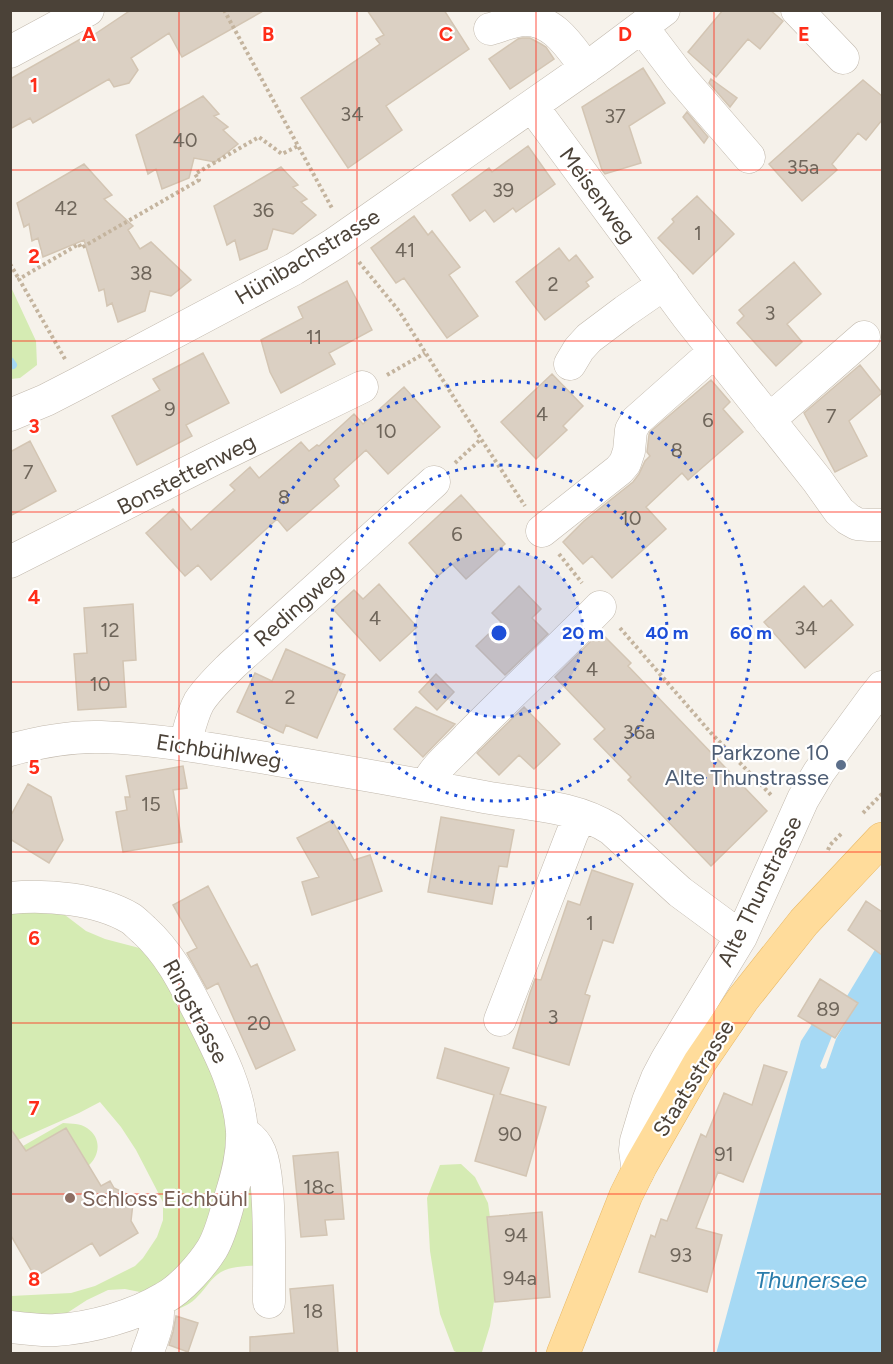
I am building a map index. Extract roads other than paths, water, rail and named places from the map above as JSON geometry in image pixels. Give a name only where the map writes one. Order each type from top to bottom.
[{"type":"main road","name":"Staatsstrasse","points":[[563,1353],[626,1195],[700,1062],[743,999],[804,922],[882,839]]},
{"type":"street","points":[[10,52],[88,10]]},
{"type":"street","points":[[797,10],[843,58]]},
{"type":"street","name":"Hünibachstrasse","points":[[10,416],[79,383],[294,269],[347,235],[653,19],[680,78],[749,157]]},
{"type":"street","points":[[490,29],[523,20],[536,21],[560,35],[586,68]]},
{"type":"street","name":"Meisenweg","points":[[532,106],[664,284],[839,511],[857,524],[882,525]]},
{"type":"street","points":[[570,364],[589,338],[664,284]]},
{"type":"street","points":[[769,420],[864,337]]},
{"type":"street","points":[[542,531],[619,470],[625,463],[631,430],[636,421],[715,351]]},
{"type":"street","name":"Bonstettenweg","points":[[10,562],[362,387]]},
{"type":"street","name":"Redingweg","points":[[185,744],[195,712],[210,688],[232,665],[434,482]]},
{"type":"street","points":[[426,785],[439,765],[600,607]]},
{"type":"street","name":"Alte Thunstrasse","points":[[638,1172],[636,1141],[657,1078],[741,937],[803,800],[819,772],[882,687]]},
{"type":"street","name":"Eichbühlweg","points":[[10,750],[47,741],[75,738],[156,740],[559,809],[581,815],[610,829],[680,892],[741,937]]},
{"type":"street","points":[[500,1020],[581,815]]},
{"type":"street","name":"Ringstrasse","points":[[10,898],[49,896],[97,905],[132,919],[158,943],[182,979],[222,1058],[233,1086],[242,1132],[238,1173],[219,1235],[211,1250],[189,1277],[166,1297],[126,1315],[78,1328],[40,1330],[10,1327]]},
{"type":"street","points":[[242,1132],[257,1144],[265,1166],[268,1206],[269,1302]]},
{"type":"street","points":[[147,1353],[156,1329],[159,1310],[157,1302]]},
{"type":"water","name":"Thunersee","points":[[882,938],[882,1353],[716,1354],[801,1041],[812,1024],[832,1036],[820,1066],[822,1069],[826,1068],[836,1039],[857,1003],[847,996]]},
{"type":"waterway","points":[[10,361],[13,365]]},
{"type":"place","name":"Parkzone 10 Alte Thunstrasse","points":[[841,765]]},
{"type":"place","name":"Schloss Eichbühl","points":[[70,1198]]}]
